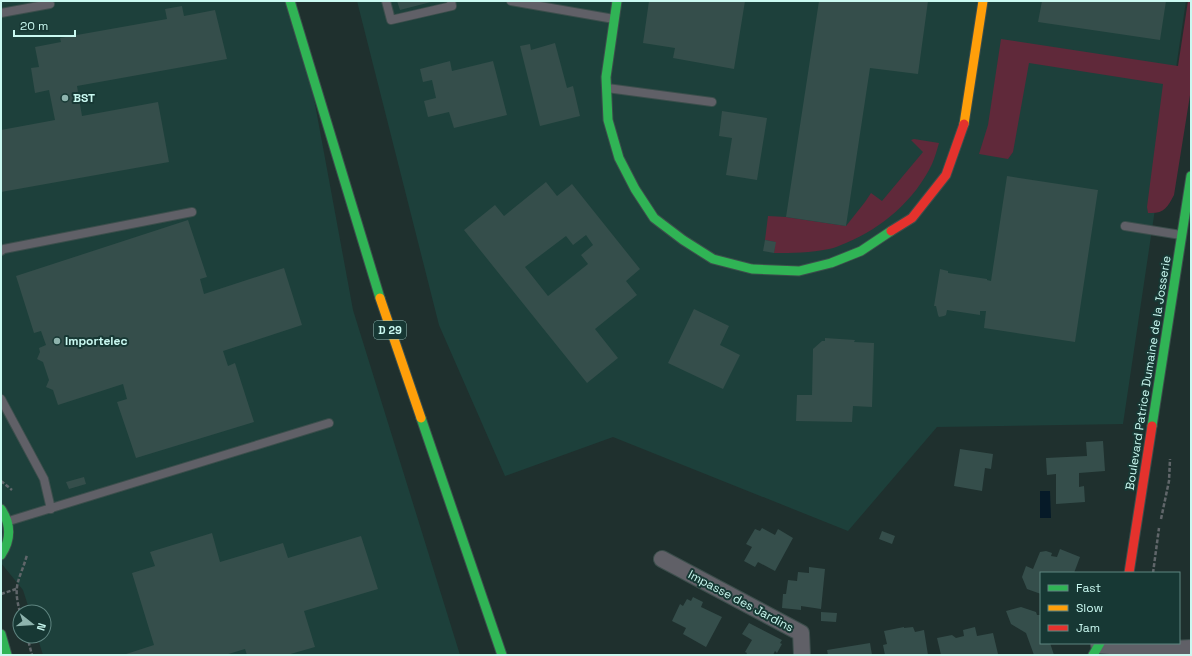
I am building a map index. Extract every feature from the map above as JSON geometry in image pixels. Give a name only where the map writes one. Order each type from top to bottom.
[{"type":"street","name":"D 29","points":[[290,1],[386,317],[502,655]]},
{"type":"street","points":[[617,1],[606,77],[608,120],[619,158],[635,189],[654,218],[683,240],[713,259],[752,269],[799,271],[831,263],[861,251],[906,222],[912,218],[946,174],[963,128],[983,1]]},
{"type":"street","name":"Boulevard Patrice Dumaine de la Josserie","points":[[1129,572],[1191,176]]},
{"type":"street","points":[[1,509],[8,522],[9,532],[8,542],[1,555]]},
{"type":"street","name":"Impasse des Jardins","points":[[662,559],[801,633],[802,655]]},
{"type":"street","points":[[1,634],[7,655]]},
{"type":"street","points":[[1098,648],[1156,650],[1191,648]]},
{"type":"lane","points":[[386,1],[391,20],[452,6],[451,1]]},
{"type":"lane","points":[[511,1],[614,19]]},
{"type":"lane","points":[[1,13],[50,4]]},
{"type":"lane","points":[[607,88],[712,102]]},
{"type":"lane","points":[[1,251],[4,249],[192,212]]},
{"type":"lane","points":[[1125,226],[1182,235]]},
{"type":"lane","points":[[1,399],[44,479],[52,508]]},
{"type":"lane","points":[[8,522],[329,423]]},
{"type":"path","points":[[1,594],[16,589]]},
{"type":"path","points":[[29,644],[32,655]]},
{"type":"shaded area","points":[[1,1],[296,1],[353,310],[460,655],[43,655],[40,644],[52,644],[52,604],[27,604],[23,590],[1,563]]},
{"type":"shaded area","points":[[357,1],[1186,1],[1123,424],[937,427],[848,531],[613,437],[505,476],[439,325]]},
{"type":"shaded area","points":[[1188,1],[1191,1],[1191,89],[1174,195],[1164,209],[1158,212],[1148,213],[1147,207],[1163,84],[1029,63],[1013,152],[1008,159],[979,154],[988,125],[1001,39],[1178,66]]},
{"type":"shaded area","points":[[914,139],[939,143],[934,159],[925,177],[907,201],[885,221],[859,237],[833,248],[808,252],[774,253],[775,242],[765,240],[768,216],[786,217],[846,226],[871,193],[882,201],[923,152],[911,140]]},
{"type":"water","points":[[1040,491],[1050,491],[1051,518],[1040,518]]},
{"type":"building","points":[[397,1],[431,1],[431,2],[400,10]]},
{"type":"building","points":[[649,1],[745,1],[734,69],[673,58],[675,48],[643,43]]},
{"type":"building","points":[[819,1],[928,1],[918,74],[870,68],[846,226],[786,217]]},
{"type":"building","points":[[1042,1],[1166,1],[1160,40],[1038,22]]},
{"type":"building","name":"BST","points":[[182,6],[184,16],[215,10],[227,59],[77,86],[82,116],[158,102],[169,162],[1,192],[1,130],[55,120],[49,90],[35,93],[31,68],[39,67],[35,47],[61,42],[60,38],[167,19],[165,9]]},
{"type":"building","points":[[555,43],[567,88],[573,86],[580,116],[540,126],[520,46],[530,44],[531,50]]},
{"type":"building","points":[[450,61],[452,71],[493,61],[507,115],[454,128],[449,112],[428,117],[424,101],[436,98],[432,80],[423,82],[420,69]]},
{"type":"building","points":[[722,111],[767,118],[757,180],[726,175],[732,138],[719,136]]},
{"type":"building","points":[[1007,176],[1098,190],[1075,342],[984,328],[986,311],[980,311],[980,315],[947,310],[946,315],[939,317],[936,306],[934,306],[940,269],[948,271],[948,273],[987,279],[991,281]]},
{"type":"building","points":[[546,182],[557,196],[572,184],[640,269],[626,281],[637,295],[595,329],[618,358],[587,383],[464,230],[495,205],[504,216]],"holes":[[[586,235],[593,245],[581,255],[588,264],[548,296],[525,267],[566,236],[573,245]]]},
{"type":"building","points":[[188,220],[207,277],[200,279],[204,294],[284,268],[302,325],[223,351],[228,366],[235,363],[254,422],[136,458],[117,402],[127,399],[123,384],[58,405],[53,390],[46,387],[49,380],[43,362],[37,359],[40,352],[39,348],[46,345],[41,331],[34,333],[16,276]]},
{"type":"building","points":[[765,240],[776,242],[774,253],[763,251]]},
{"type":"building","points":[[694,309],[729,326],[720,345],[740,355],[723,389],[668,363]]},
{"type":"building","points":[[825,338],[874,343],[872,407],[853,406],[852,422],[796,421],[797,395],[812,395],[813,349],[822,341],[825,341]]},
{"type":"building","points":[[1103,441],[1105,471],[1079,473],[1079,487],[1084,486],[1085,502],[1056,504],[1056,474],[1047,475],[1046,458],[1087,456],[1086,442]]},
{"type":"building","points":[[960,449],[993,454],[991,469],[985,468],[982,491],[954,486]]},
{"type":"building","points":[[84,477],[86,484],[69,489],[66,482]]},
{"type":"building","points":[[762,528],[775,535],[778,529],[793,538],[775,571],[758,562],[755,567],[744,561],[752,547],[746,544],[755,529],[760,531]]},
{"type":"building","points":[[882,531],[895,536],[892,544],[879,539]]},
{"type":"building","points":[[212,533],[220,562],[283,543],[288,558],[361,536],[378,589],[304,611],[315,647],[287,655],[247,655],[245,649],[225,655],[123,655],[154,645],[132,573],[155,566],[150,552]]},
{"type":"building","points":[[1060,549],[1080,557],[1074,572],[1040,572],[1040,594],[1027,589],[1022,577],[1026,566],[1033,569],[1040,552],[1046,551],[1052,553],[1051,556],[1057,557]]},
{"type":"building","points":[[809,567],[825,569],[821,609],[801,606],[801,610],[782,608],[783,594],[786,594],[788,580],[797,581],[798,572],[809,573]]},
{"type":"building","points":[[693,597],[703,602],[701,607],[722,617],[706,647],[683,634],[686,628],[672,621],[680,604],[683,606],[687,599],[691,601]]},
{"type":"building","points":[[1021,607],[1036,612],[1037,615],[1040,615],[1040,644],[1050,644],[1054,655],[1034,655],[1026,633],[1011,624],[1006,611]]},
{"type":"building","points":[[821,612],[837,613],[836,622],[821,621]]},
{"type":"building","points":[[749,623],[782,640],[780,643],[782,644],[777,653],[775,651],[773,655],[746,655],[747,653],[745,652],[752,640],[742,634]]},
{"type":"building","points":[[904,627],[913,627],[915,632],[924,630],[928,655],[885,655],[883,645],[887,644],[884,631]]},
{"type":"building","points":[[975,627],[977,636],[993,633],[998,654],[941,655],[937,638],[952,635],[956,638],[964,636],[963,630]]},
{"type":"building","points":[[870,643],[872,655],[828,655],[827,650]]},
{"type":"traffic: fast","points":[[290,1],[380,298]]},
{"type":"traffic: fast","points":[[617,1],[606,77],[608,120],[619,158],[635,189],[654,218],[683,240],[713,259],[752,269],[799,271],[831,263],[861,251],[891,231]]},
{"type":"traffic: fast","points":[[1152,426],[1191,176]]},
{"type":"traffic: fast","points":[[421,418],[502,655]]},
{"type":"traffic: fast","points":[[1,509],[7,520],[8,526],[7,544],[1,555]]},
{"type":"traffic: fast","points":[[1,634],[7,655]]},
{"type":"traffic: fast","points":[[1093,655],[1099,644]]},
{"type":"traffic: slow","points":[[964,124],[983,1]]},
{"type":"traffic: slow","points":[[380,298],[421,418]]},
{"type":"traffic: jam","points":[[891,231],[912,218],[946,175],[964,124]]},
{"type":"traffic: jam","points":[[1129,572],[1152,426]]},
{"type":"place","name":"BST","points":[[65,98]]},
{"type":"place","name":"Importelec","points":[[57,341]]}]
